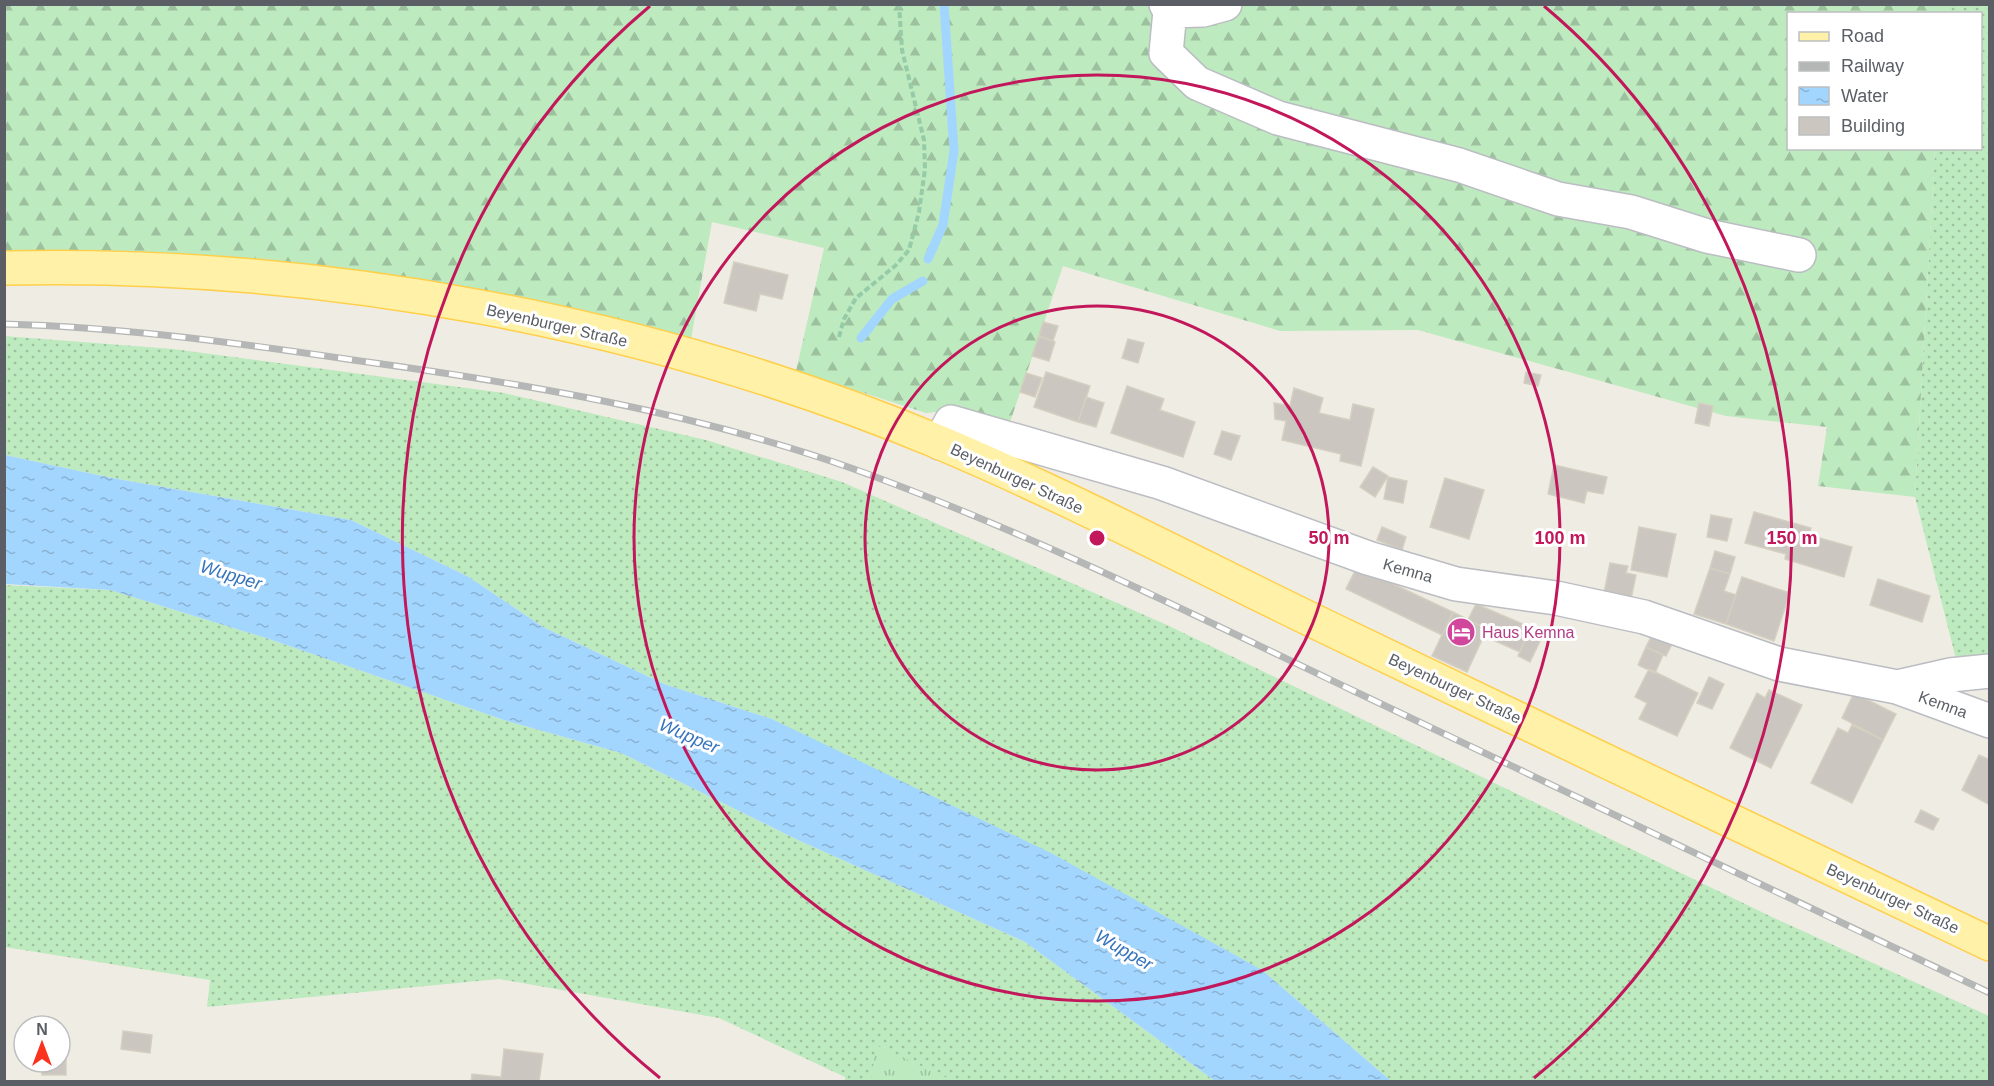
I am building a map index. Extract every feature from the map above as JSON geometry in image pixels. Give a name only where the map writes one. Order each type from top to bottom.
[{"type":"main road","name":"Beyenburger Straße","points":[[4,268],[176,270],[379,290],[460,303],[553,322],[776,382],[940,443],[1093,513],[1989,944]]},
{"type":"street","points":[[1225,4],[1203,10],[1168,8],[1166,53],[1197,83],[1278,118],[1459,165],[1558,199],[1631,212],[1707,236],[1799,255]]},
{"type":"street","name":"Kemna","points":[[940,443],[951,422],[1162,483],[1368,558],[1456,584],[1556,598],[1644,617],[1779,664],[1898,687],[1989,721]]},
{"type":"street","name":"Kemna","points":[[1898,687],[1950,675],[1989,671]]},
{"type":"path","points":[[839,337],[844,319],[856,298],[895,266],[909,250],[919,212],[925,169],[924,140],[902,50],[899,4]]},
{"type":"green space","points":[[4,5],[1943,5],[1943,12],[1787,12],[1787,150],[1935,150],[1915,497],[1818,486],[1827,427],[1726,416],[1418,330],[1280,331],[1063,266],[1007,431],[946,411],[926,413],[796,371],[824,248],[712,222],[691,339],[460,288],[5,252]]},
{"type":"green space","points":[[1943,5],[1989,5],[1989,663],[1958,667],[1915,497],[1935,150],[1982,150],[1982,12],[1943,12]]},
{"type":"green space","points":[[4,336],[173,349],[504,393],[706,440],[842,482],[1167,625],[1772,917],[1989,1016],[1989,1081],[1391,1081],[1262,970],[772,719],[664,684],[543,627],[469,577],[351,520],[112,478],[5,455]]},
{"type":"green space","points":[[4,585],[110,590],[266,638],[504,720],[621,753],[798,840],[1025,942],[1215,1081],[845,1081],[845,1077],[719,1018],[499,979],[207,1007],[210,980],[5,947]]},
{"type":"green space","points":[[876,1045],[954,1081],[871,1081]]},
{"type":"water","name":"Wupper","points":[[5,455],[112,478],[351,520],[469,577],[543,627],[664,684],[772,719],[1051,853],[1262,970],[1391,1081],[1215,1081],[1025,942],[798,840],[621,753],[504,720],[266,638],[110,590],[5,584]]},
{"type":"building","points":[[734,262],[788,275],[782,299],[760,294],[756,311],[724,303]]},
{"type":"building","points":[[1043,322],[1058,326],[1053,341],[1039,336]]},
{"type":"building","points":[[1039,336],[1055,342],[1049,361],[1032,356]]},
{"type":"building","points":[[1128,339],[1144,343],[1138,363],[1122,358]]},
{"type":"building","points":[[1046,372],[1090,386],[1078,422],[1034,407]]},
{"type":"building","points":[[1526,372],[1541,375],[1538,386],[1524,383]]},
{"type":"building","points":[[1026,373],[1042,378],[1035,397],[1020,392]]},
{"type":"building","points":[[1127,386],[1164,399],[1160,410],[1195,422],[1183,457],[1111,433]]},
{"type":"building","points":[[1294,388],[1323,398],[1319,413],[1350,420],[1353,404],[1374,409],[1361,466],[1340,461],[1341,454],[1282,440],[1286,421],[1275,419],[1274,403],[1290,406]]},
{"type":"building","points":[[1086,397],[1104,403],[1096,427],[1078,422]]},
{"type":"building","points":[[1699,403],[1713,406],[1709,426],[1695,423]]},
{"type":"building","points":[[1222,431],[1240,436],[1231,460],[1214,454]]},
{"type":"building","points":[[1554,465],[1607,477],[1603,494],[1587,491],[1584,503],[1548,494]]},
{"type":"building","points":[[1373,467],[1388,476],[1375,497],[1360,487]]},
{"type":"building","points":[[1388,477],[1407,481],[1403,503],[1384,499]]},
{"type":"building","points":[[1445,478],[1484,490],[1469,539],[1430,527]]},
{"type":"building","points":[[1754,512],[1811,528],[1809,535],[1852,547],[1844,577],[1785,559],[1786,554],[1745,543]]},
{"type":"building","points":[[1711,515],[1732,519],[1727,541],[1707,537]]},
{"type":"building","points":[[1382,527],[1406,537],[1402,550],[1377,540]]},
{"type":"building","points":[[1639,527],[1676,534],[1667,577],[1631,570]]},
{"type":"building","points":[[1715,551],[1735,557],[1730,574],[1710,568]]},
{"type":"building","points":[[1610,563],[1628,566],[1626,573],[1636,575],[1631,599],[1604,593]]},
{"type":"building","points":[[1357,567],[1453,612],[1442,635],[1346,589]]},
{"type":"building","points":[[1710,568],[1730,574],[1724,591],[1736,595],[1726,624],[1694,614]]},
{"type":"building","points":[[1742,577],[1790,593],[1774,641],[1726,624]]},
{"type":"building","points":[[1878,579],[1930,596],[1922,622],[1870,605]]},
{"type":"building","points":[[1476,604],[1523,624],[1521,627],[1529,631],[1520,652],[1484,636],[1487,629],[1468,620]]},
{"type":"building","points":[[1453,612],[1487,629],[1467,672],[1432,656]]},
{"type":"building","points":[[1655,629],[1675,638],[1666,656],[1646,647]]},
{"type":"building","points":[[1529,631],[1542,637],[1530,662],[1518,656]]},
{"type":"building","points":[[1646,647],[1663,655],[1655,673],[1638,665]]},
{"type":"building","points":[[1649,669],[1698,693],[1677,736],[1639,719],[1647,703],[1635,697]]},
{"type":"building","points":[[1709,677],[1724,684],[1712,709],[1697,703]]},
{"type":"building","points":[[1769,690],[1802,705],[1771,768],[1730,748],[1757,693],[1765,698]]},
{"type":"building","points":[[1854,693],[1896,714],[1883,740],[1842,718]]},
{"type":"building","points":[[1852,725],[1883,740],[1852,803],[1811,783],[1838,728],[1848,733]]},
{"type":"building","points":[[1979,755],[1990,760],[1990,805],[1962,790]]},
{"type":"building","points":[[1921,810],[1939,819],[1933,830],[1915,822]]},
{"type":"building","points":[[123,1031],[152,1035],[150,1053],[121,1049]]},
{"type":"building","points":[[504,1049],[543,1054],[539,1082],[471,1082],[472,1074],[501,1077]]},
{"type":"building","points":[[42,1074],[66,1074],[66,1075]]},
{"type":"waterway","points":[[928,259],[943,225],[954,151],[944,4]]},
{"type":"waterway","points":[[861,338],[892,299],[923,281]]},
{"type":"railway","points":[[4,324],[92,328],[179,337],[416,369],[542,389],[729,430],[851,468],[980,518],[1106,574],[1990,993]]},
{"type":"place","name":"Haus Kemna","points":[[1461,632]]}]
